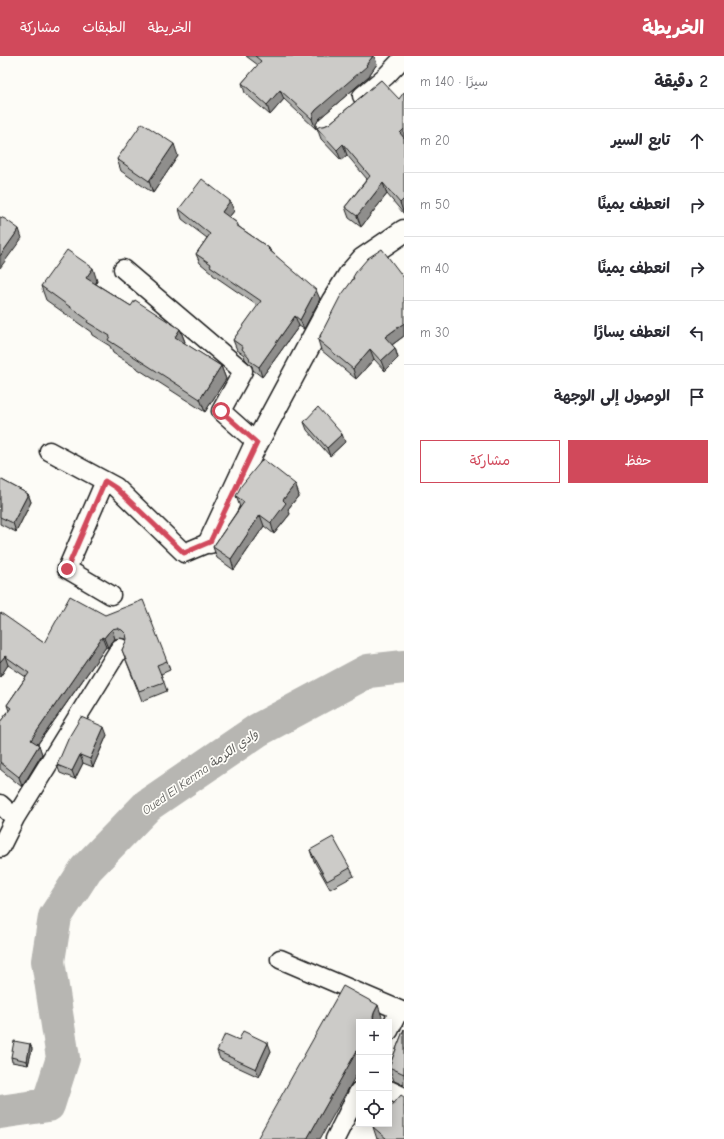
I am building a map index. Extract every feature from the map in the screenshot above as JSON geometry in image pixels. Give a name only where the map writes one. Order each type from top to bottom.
[{"type":"street","points":[[350,106],[386,76],[404,57]]},
{"type":"street","points":[[49,451],[116,488],[184,553],[210,542],[257,443],[333,301],[350,274],[364,259],[404,231]]},
{"type":"street","points":[[123,269],[243,371],[221,411],[257,443]]},
{"type":"street","points":[[105,481],[67,569],[111,595]]},
{"type":"street","points":[[0,848],[15,818],[120,648]]},
{"type":"street","points":[[0,804],[15,818]]},
{"type":"street","points":[[280,959],[402,1011],[392,1026]]},
{"type":"street","points":[[391,1091],[404,1097]]},
{"type":"street","points":[[342,1135],[356,1099]]},
{"type":"building","points":[[255,56],[373,56],[366,65],[367,66],[316,110],[312,119],[280,90],[267,105],[242,83],[261,61]]},
{"type":"building","points":[[381,80],[399,99],[404,92],[404,129],[400,133],[404,138],[404,199],[400,203],[383,183],[357,216],[345,207],[370,176],[343,144],[337,150],[317,128],[329,124]]},
{"type":"building","points":[[142,123],[174,144],[149,181],[117,159]]},
{"type":"building","points":[[202,179],[230,201],[222,212],[237,223],[236,225],[269,248],[268,249],[316,290],[300,320],[295,316],[259,367],[250,361],[249,357],[242,349],[243,347],[233,340],[261,301],[210,266],[211,264],[196,254],[210,234],[179,209]]},
{"type":"building","points":[[0,217],[19,229],[0,256]]},
{"type":"building","points":[[382,249],[404,278],[404,323],[385,337],[395,348],[381,361],[370,349],[353,369],[318,340],[340,297],[354,278],[353,277],[356,272],[368,258]]},
{"type":"building","points":[[67,250],[93,268],[86,278],[131,306],[135,300],[180,329],[175,337],[221,366],[200,399],[108,340],[110,336],[87,322],[88,320],[41,286]]},
{"type":"building","points":[[318,407],[342,434],[327,448],[304,422]]},
{"type":"building","points":[[263,459],[295,484],[283,500],[286,503],[271,523],[260,515],[231,559],[213,547],[244,502],[236,496],[241,486]]},
{"type":"building","points":[[0,479],[28,494],[13,523],[0,517]]},
{"type":"building","points":[[70,596],[105,615],[143,600],[167,661],[157,665],[164,682],[139,691],[122,650],[127,639],[126,634],[117,628],[112,629],[104,638],[102,637],[31,740],[39,745],[19,777],[0,762],[0,722],[11,708],[7,705],[29,673],[5,656],[0,662],[0,614],[1,613],[44,643]]},
{"type":"building","points":[[81,717],[104,727],[90,759],[80,755],[72,771],[57,765],[69,737]]},
{"type":"building","points":[[333,837],[350,868],[327,881],[310,850]]},
{"type":"building","points":[[343,986],[378,1005],[374,1013],[374,1019],[356,1019],[356,1052],[307,1139],[257,1139]]},
{"type":"building","points":[[404,1029],[404,1074],[392,1068],[392,1059]]},
{"type":"building","points":[[243,1031],[268,1043],[256,1069],[217,1051],[225,1034],[239,1040]]},
{"type":"building","points":[[14,1041],[30,1044],[27,1061],[11,1057]]},
{"type":"building","points":[[401,1095],[404,1097],[404,1139],[387,1139],[373,1127],[392,1127],[392,1106]]},
{"type":"waterway","name":"Oued El Kerma وادي الكرمة","points":[[0,1112],[48,1105],[63,1058],[48,961],[55,917],[86,869],[148,805],[258,730],[368,671],[404,667]]},
{"type":"route","points":[[67,569],[105,481],[116,488],[184,553],[210,542],[257,443],[221,411]]}]
